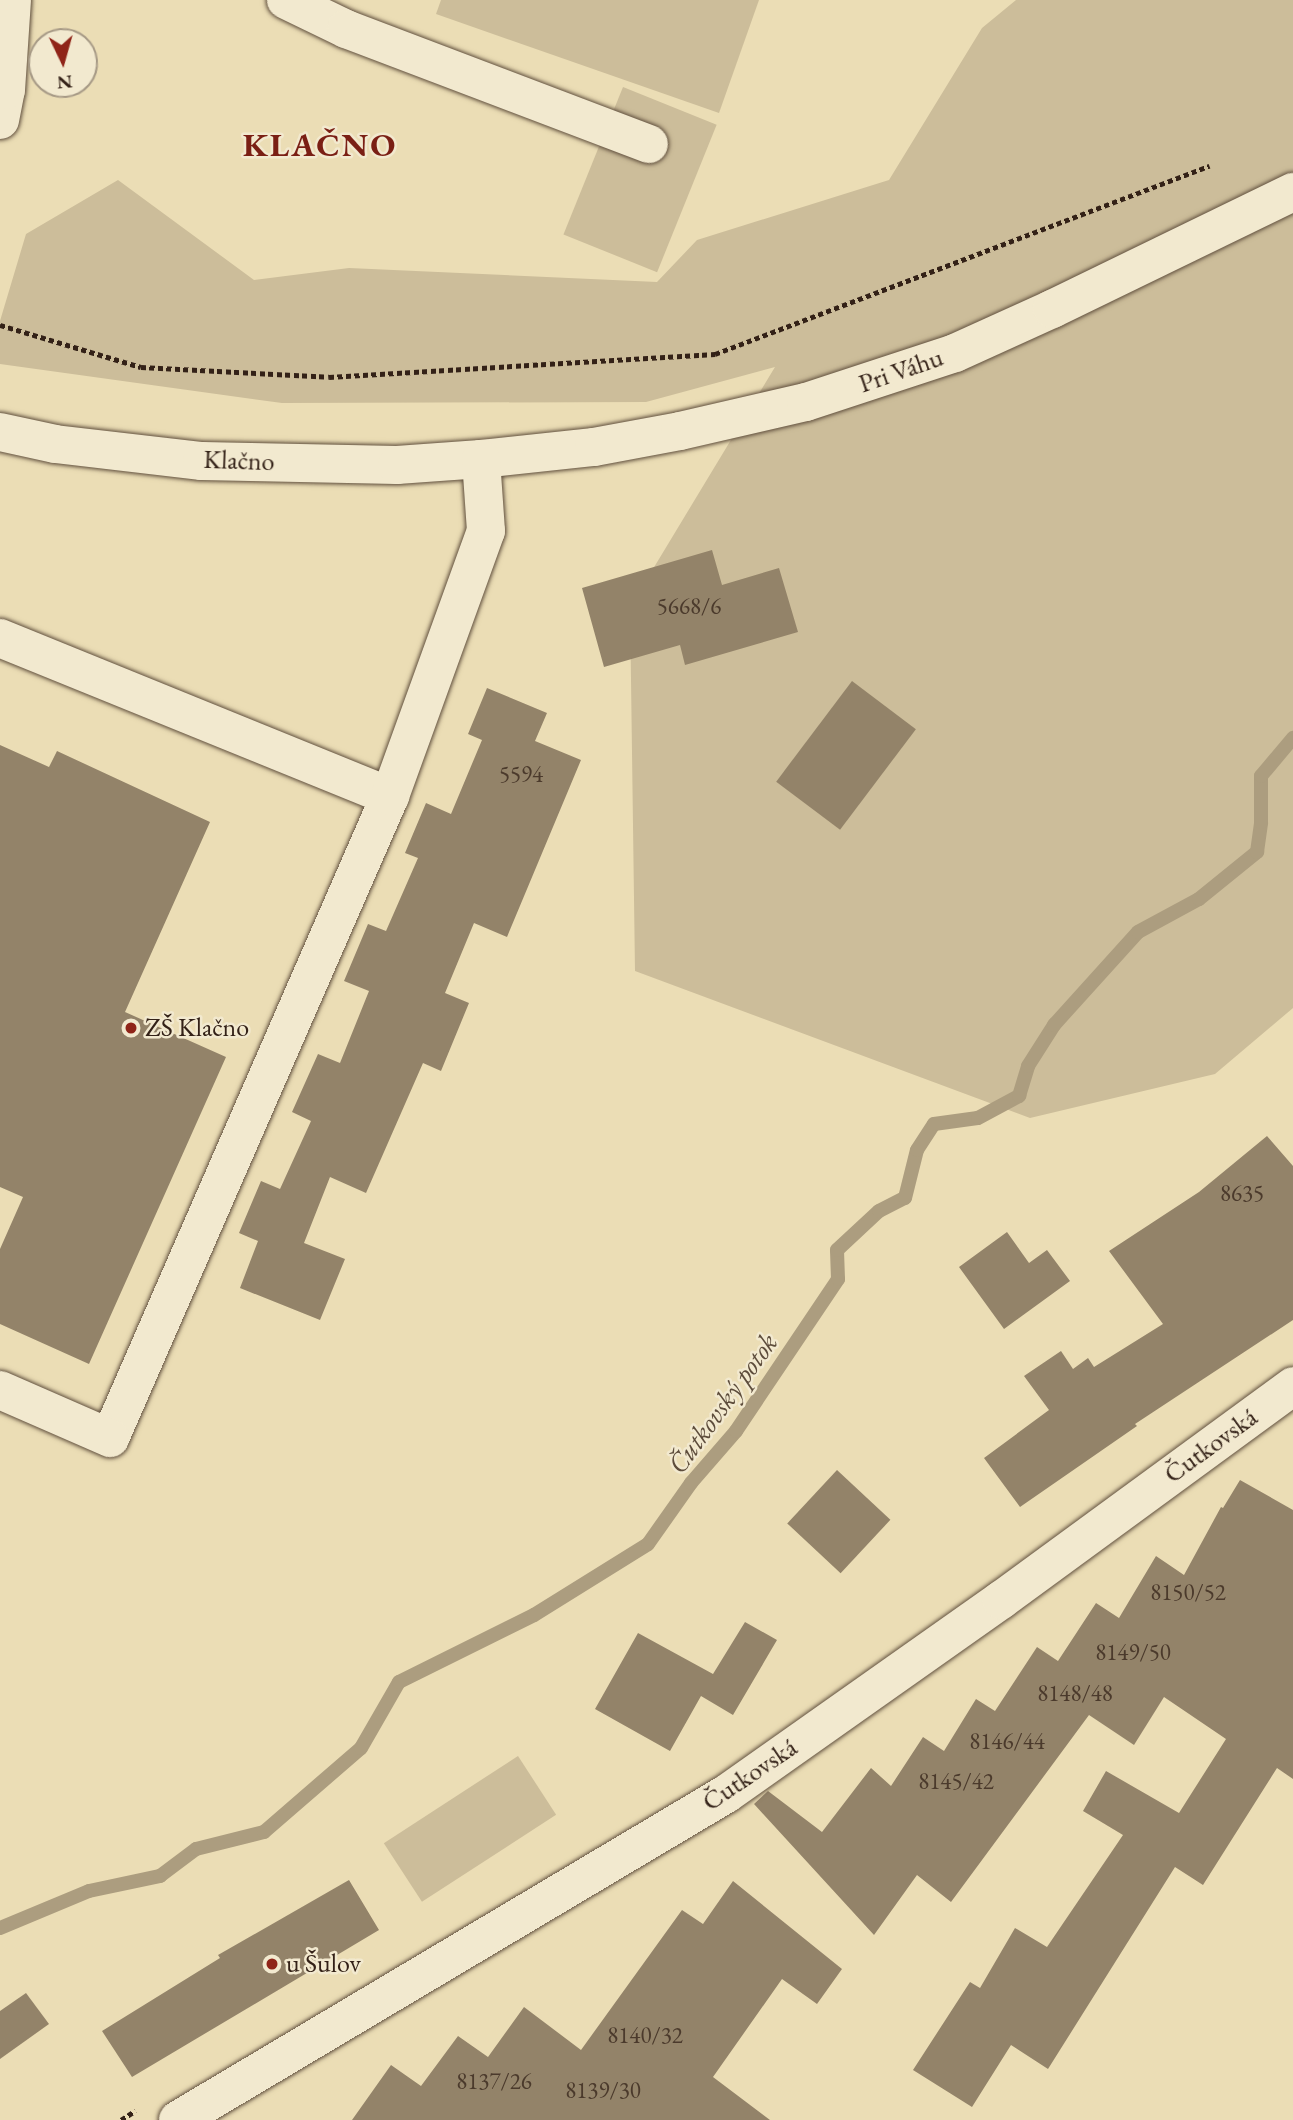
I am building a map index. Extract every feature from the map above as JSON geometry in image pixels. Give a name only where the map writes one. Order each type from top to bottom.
[{"type":"street","points":[[0,120],[6,90],[12,0]]},
{"type":"street","points":[[286,0],[346,29],[649,144]]},
{"type":"street","name":"Pri Váhu","points":[[481,460],[594,447],[680,431],[806,402],[895,375],[1052,309],[1293,192]]},
{"type":"street","name":"Klačno","points":[[0,432],[55,444],[202,461],[397,464],[481,460]]},
{"type":"street","points":[[0,1390],[110,1438],[390,796],[486,531],[481,460]]},
{"type":"street","points":[[0,638],[390,796]]},
{"type":"street","name":"Čutkovská","points":[[178,2120],[726,1794],[1001,1600],[1293,1386]]},
{"type":"path","points":[[0,325],[141,367],[330,377],[715,354],[1209,166]]},
{"type":"shaded area","points":[[441,0],[759,0],[719,113],[436,14]]},
{"type":"shaded area","points":[[1016,0],[1293,0],[1293,1008],[1215,1074],[1030,1118],[635,971],[630,607],[775,367],[646,402],[282,403],[0,364],[0,321],[26,234],[118,180],[254,280],[349,268],[657,282],[697,240],[889,180],[982,28]]},
{"type":"shaded area","points":[[623,87],[717,125],[657,272],[563,234]]},
{"type":"shaded area","points":[[518,1756],[556,1815],[422,1902],[384,1843]]},
{"type":"building","points":[[712,550],[722,585],[779,568],[798,632],[685,665],[680,645],[604,667],[582,588]]},
{"type":"building","points":[[852,681],[916,729],[840,830],[776,782]]},
{"type":"building","points":[[487,688],[547,713],[535,741],[581,760],[507,937],[474,923],[445,993],[469,1003],[441,1071],[423,1063],[366,1193],[330,1177],[304,1243],[345,1259],[320,1320],[240,1288],[258,1241],[239,1233],[261,1181],[280,1189],[311,1121],[292,1112],[318,1054],[340,1063],[369,991],[344,981],[368,924],[386,931],[418,858],[405,853],[426,803],[451,814],[482,740],[468,734]]},
{"type":"building","points":[[0,745],[49,767],[57,751],[210,822],[125,1012],[226,1057],[89,1364],[0,1324],[0,1249],[23,1197],[0,1187]]},
{"type":"building","points":[[1267,1136],[1293,1166],[1293,1320],[1135,1424],[1137,1426],[1020,1507],[984,1458],[1049,1410],[1024,1376],[1061,1351],[1073,1369],[1088,1358],[1094,1367],[1163,1324],[1109,1251],[1199,1192]]},
{"type":"building","points":[[1007,1232],[1029,1263],[1047,1250],[1070,1281],[1004,1329],[959,1267]]},
{"type":"building","points":[[837,1470],[890,1520],[841,1573],[787,1523]]},
{"type":"building","points":[[1240,1480],[1293,1510],[1293,1779],[1277,1768],[1203,1885],[1175,1867],[1048,2069],[1011,2045],[972,2107],[913,2070],[970,1982],[980,1988],[1015,1928],[1047,1947],[1123,1835],[1083,1811],[1106,1771],[1179,1813],[1226,1739],[1164,1697],[1134,1745],[1089,1715],[951,1902],[917,1875],[874,1935],[754,1804],[768,1791],[822,1832],[871,1768],[891,1786],[923,1737],[944,1751],[976,1699],[995,1711],[1037,1647],[1058,1661],[1096,1603],[1119,1618],[1156,1556],[1184,1575],[1221,1507],[1223,1508]]},
{"type":"building","points":[[745,1622],[777,1640],[733,1715],[701,1696],[670,1751],[595,1709],[638,1633],[713,1674]]},
{"type":"building","points":[[349,1880],[379,1930],[132,2077],[102,2031],[220,1958],[218,1955]]},
{"type":"building","points":[[733,1881],[842,1969],[817,2004],[782,1979],[713,2077],[770,2120],[352,2120],[391,2065],[421,2086],[458,2036],[488,2057],[524,2007],[581,2050],[682,1910],[703,1924]]},
{"type":"building","points":[[26,1993],[49,2024],[0,2059],[0,2011]]},
{"type":"waterway","name":"Čutkovský potok","points":[[0,1928],[89,1891],[160,1876],[196,1849],[264,1832],[361,1748],[399,1682],[534,1615],[648,1544],[691,1483],[736,1431],[838,1279],[837,1250],[879,1211],[905,1198],[917,1150],[934,1124],[978,1118],[1019,1096],[1028,1066],[1054,1025],[1138,932],[1199,899],[1257,852],[1261,822],[1261,776],[1293,738]]},
{"type":"place","name":"ZŠ Klačno","points":[[131,1028]]},
{"type":"place","name":"u Šulov","points":[[272,1964]]},
{"type":"district","name":"KLAČNO","points":[[320,145]]}]
